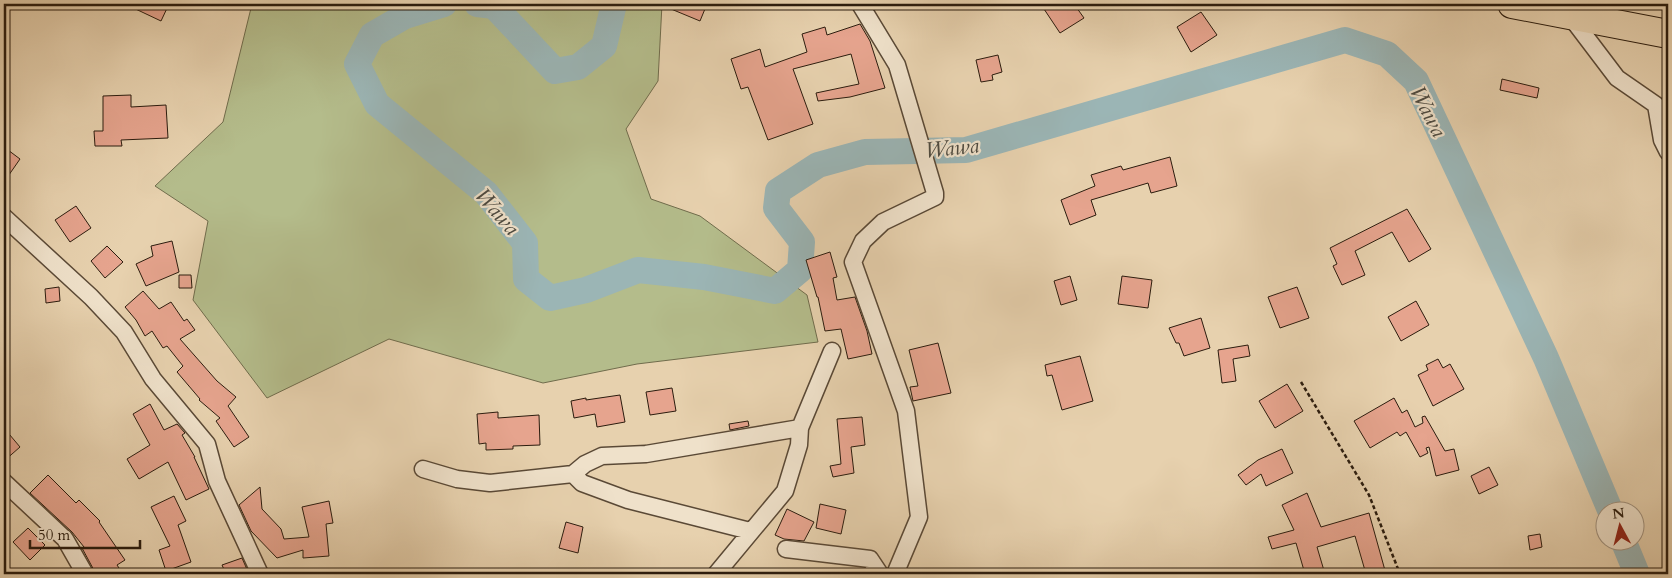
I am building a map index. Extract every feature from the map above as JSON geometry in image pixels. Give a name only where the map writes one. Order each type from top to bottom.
[{"type":"highway","points":[[1512,4],[1570,16],[1607,12],[1668,34]]},
{"type":"street","points":[[860,4],[897,64],[936,193],[935,197],[883,222],[863,241],[853,262],[906,411],[919,516],[895,574]]},
{"type":"street","points":[[1570,16],[1617,78],[1656,105],[1662,140],[1668,152]]},
{"type":"street","points":[[4,217],[91,297],[124,332],[153,379],[207,444],[217,481],[260,574]]},
{"type":"street","points":[[716,574],[785,491],[799,445],[800,428],[832,351]]},
{"type":"street","points":[[423,469],[457,479],[490,483],[573,474],[585,464],[602,456],[646,454],[800,428]]},
{"type":"street","points":[[573,474],[582,483],[628,500],[750,531]]},
{"type":"street","points":[[4,482],[64,539],[85,574]]},
{"type":"street","points":[[786,548],[870,559],[880,574]]},
{"type":"path","points":[[1301,382],[1369,495],[1400,574]]},
{"type":"green space","points":[[252,4],[662,4],[658,81],[626,129],[651,199],[700,216],[807,295],[818,342],[637,364],[543,383],[389,339],[267,398],[193,300],[208,221],[155,186],[223,122]]},
{"type":"building","points":[[125,4],[169,4],[161,21]]},
{"type":"building","points":[[659,4],[707,4],[700,21]]},
{"type":"building","points":[[1053,4],[1074,4],[1084,18],[1060,33],[1044,9]]},
{"type":"building","points":[[1201,12],[1217,35],[1191,52],[1177,27]]},
{"type":"building","points":[[860,24],[870,41],[885,88],[850,97],[818,101],[816,93],[859,84],[851,54],[793,69],[813,124],[768,140],[748,87],[741,89],[731,59],[760,49],[765,67],[807,52],[802,34],[825,27],[827,35]]},
{"type":"building","points":[[998,55],[1002,72],[992,75],[993,80],[981,82],[976,60]]},
{"type":"building","points":[[1502,79],[1539,88],[1537,98],[1500,90]]},
{"type":"building","points":[[131,95],[131,107],[166,105],[168,138],[121,140],[122,146],[95,146],[94,131],[103,131],[103,96]]},
{"type":"building","points":[[4,147],[20,159],[4,182]]},
{"type":"building","points":[[1170,157],[1177,186],[1151,193],[1148,183],[1091,200],[1096,215],[1070,225],[1061,200],[1095,186],[1091,175],[1121,166],[1123,170]]},
{"type":"building","points":[[76,206],[91,228],[70,242],[55,220]]},
{"type":"building","points":[[1407,209],[1431,249],[1409,262],[1392,232],[1355,251],[1365,275],[1342,285],[1333,266],[1337,264],[1330,248]]},
{"type":"building","points":[[172,241],[179,272],[146,286],[136,264],[153,256],[151,246]]},
{"type":"building","points":[[107,246],[123,262],[105,278],[91,261]]},
{"type":"building","points":[[830,252],[837,277],[833,278],[837,300],[855,297],[867,331],[872,354],[848,359],[841,329],[825,331],[818,297],[806,260]]},
{"type":"building","points":[[179,275],[191,275],[192,288],[179,288]]},
{"type":"building","points":[[1070,276],[1077,300],[1061,305],[1054,281]]},
{"type":"building","points":[[1122,276],[1152,280],[1148,308],[1118,304]]},
{"type":"building","points":[[59,287],[60,301],[46,303],[45,289]]},
{"type":"building","points":[[1297,287],[1309,318],[1280,328],[1268,297]]},
{"type":"building","points":[[143,291],[159,309],[171,302],[184,321],[187,319],[195,330],[180,339],[217,381],[236,397],[228,406],[249,437],[234,447],[216,421],[220,418],[199,400],[177,372],[183,366],[167,346],[163,348],[152,331],[145,336],[136,320],[125,307]]},
{"type":"building","points":[[1416,301],[1429,325],[1401,341],[1388,317]]},
{"type":"building","points":[[1201,318],[1210,348],[1184,356],[1179,343],[1176,343],[1169,328]]},
{"type":"building","points":[[938,343],[951,393],[913,401],[910,387],[918,386],[909,350]]},
{"type":"building","points":[[1248,345],[1250,356],[1233,359],[1236,381],[1222,383],[1218,350]]},
{"type":"building","points":[[1080,356],[1093,401],[1062,410],[1052,375],[1047,376],[1045,365]]},
{"type":"building","points":[[1438,359],[1443,368],[1450,364],[1464,389],[1433,406],[1418,375],[1428,370],[1426,365]]},
{"type":"building","points":[[1287,384],[1303,411],[1275,428],[1259,401]]},
{"type":"building","points":[[672,388],[676,411],[650,415],[646,392]]},
{"type":"building","points":[[620,395],[625,422],[597,427],[595,414],[574,418],[571,401]]},
{"type":"building","points":[[1394,398],[1402,413],[1407,410],[1415,427],[1423,423],[1422,417],[1425,416],[1445,451],[1454,449],[1459,470],[1436,476],[1429,447],[1426,448],[1428,453],[1420,457],[1406,432],[1400,436],[1397,432],[1370,448],[1354,421]]},
{"type":"building","points":[[150,404],[164,430],[177,424],[185,433],[182,435],[195,457],[209,489],[186,500],[168,462],[139,479],[127,459],[150,445],[133,414]]},
{"type":"building","points":[[498,412],[498,418],[539,415],[540,445],[486,450],[486,443],[479,444],[477,414]]},
{"type":"building","points":[[862,417],[865,445],[851,447],[854,473],[833,477],[830,466],[841,464],[837,419]]},
{"type":"building","points":[[748,421],[749,426],[730,430],[729,424]]},
{"type":"building","points":[[4,428],[20,447],[4,461]]},
{"type":"building","points":[[1282,449],[1293,473],[1266,486],[1261,474],[1246,485],[1238,475],[1258,460]]},
{"type":"building","points":[[1489,467],[1498,485],[1479,494],[1471,476]]},
{"type":"building","points":[[48,475],[76,503],[79,500],[100,521],[125,560],[117,565],[123,574],[96,574],[82,548],[84,547],[72,532],[30,493]]},
{"type":"building","points":[[260,487],[262,509],[281,529],[284,539],[309,537],[302,507],[329,501],[333,523],[326,524],[329,556],[303,558],[303,550],[277,558],[251,531],[239,505]]},
{"type":"building","points":[[1307,493],[1321,527],[1369,513],[1386,574],[1366,574],[1355,536],[1317,547],[1325,574],[1305,574],[1296,543],[1272,549],[1268,537],[1294,530],[1282,505]]},
{"type":"building","points":[[174,496],[186,521],[178,525],[191,562],[166,571],[159,550],[170,546],[151,507]]},
{"type":"building","points":[[820,504],[846,510],[841,534],[816,528]]},
{"type":"building","points":[[787,509],[814,522],[804,541],[784,539],[775,535]]},
{"type":"building","points":[[566,522],[583,527],[578,553],[559,548]]},
{"type":"building","points":[[28,528],[45,545],[30,560],[13,542]]},
{"type":"building","points":[[1540,534],[1542,547],[1530,550],[1528,536]]},
{"type":"building","points":[[242,558],[249,574],[226,574],[222,565]]},
{"type":"waterway","name":"Wawa","points":[[444,4],[405,16],[372,35],[357,64],[377,104],[486,193],[525,243],[526,279],[550,298],[586,290],[638,270],[704,277],[775,291],[800,270],[802,242],[776,208],[778,191],[818,165],[865,152],[966,150],[1345,40],[1387,54],[1416,81],[1546,358],[1606,500]]},
{"type":"waterway","name":"Wawa","points":[[477,4],[494,6],[555,71],[578,67],[604,46],[614,4]]},
{"type":"waterway","name":"Wawa","points":[[1627,550],[1637,574]]}]
